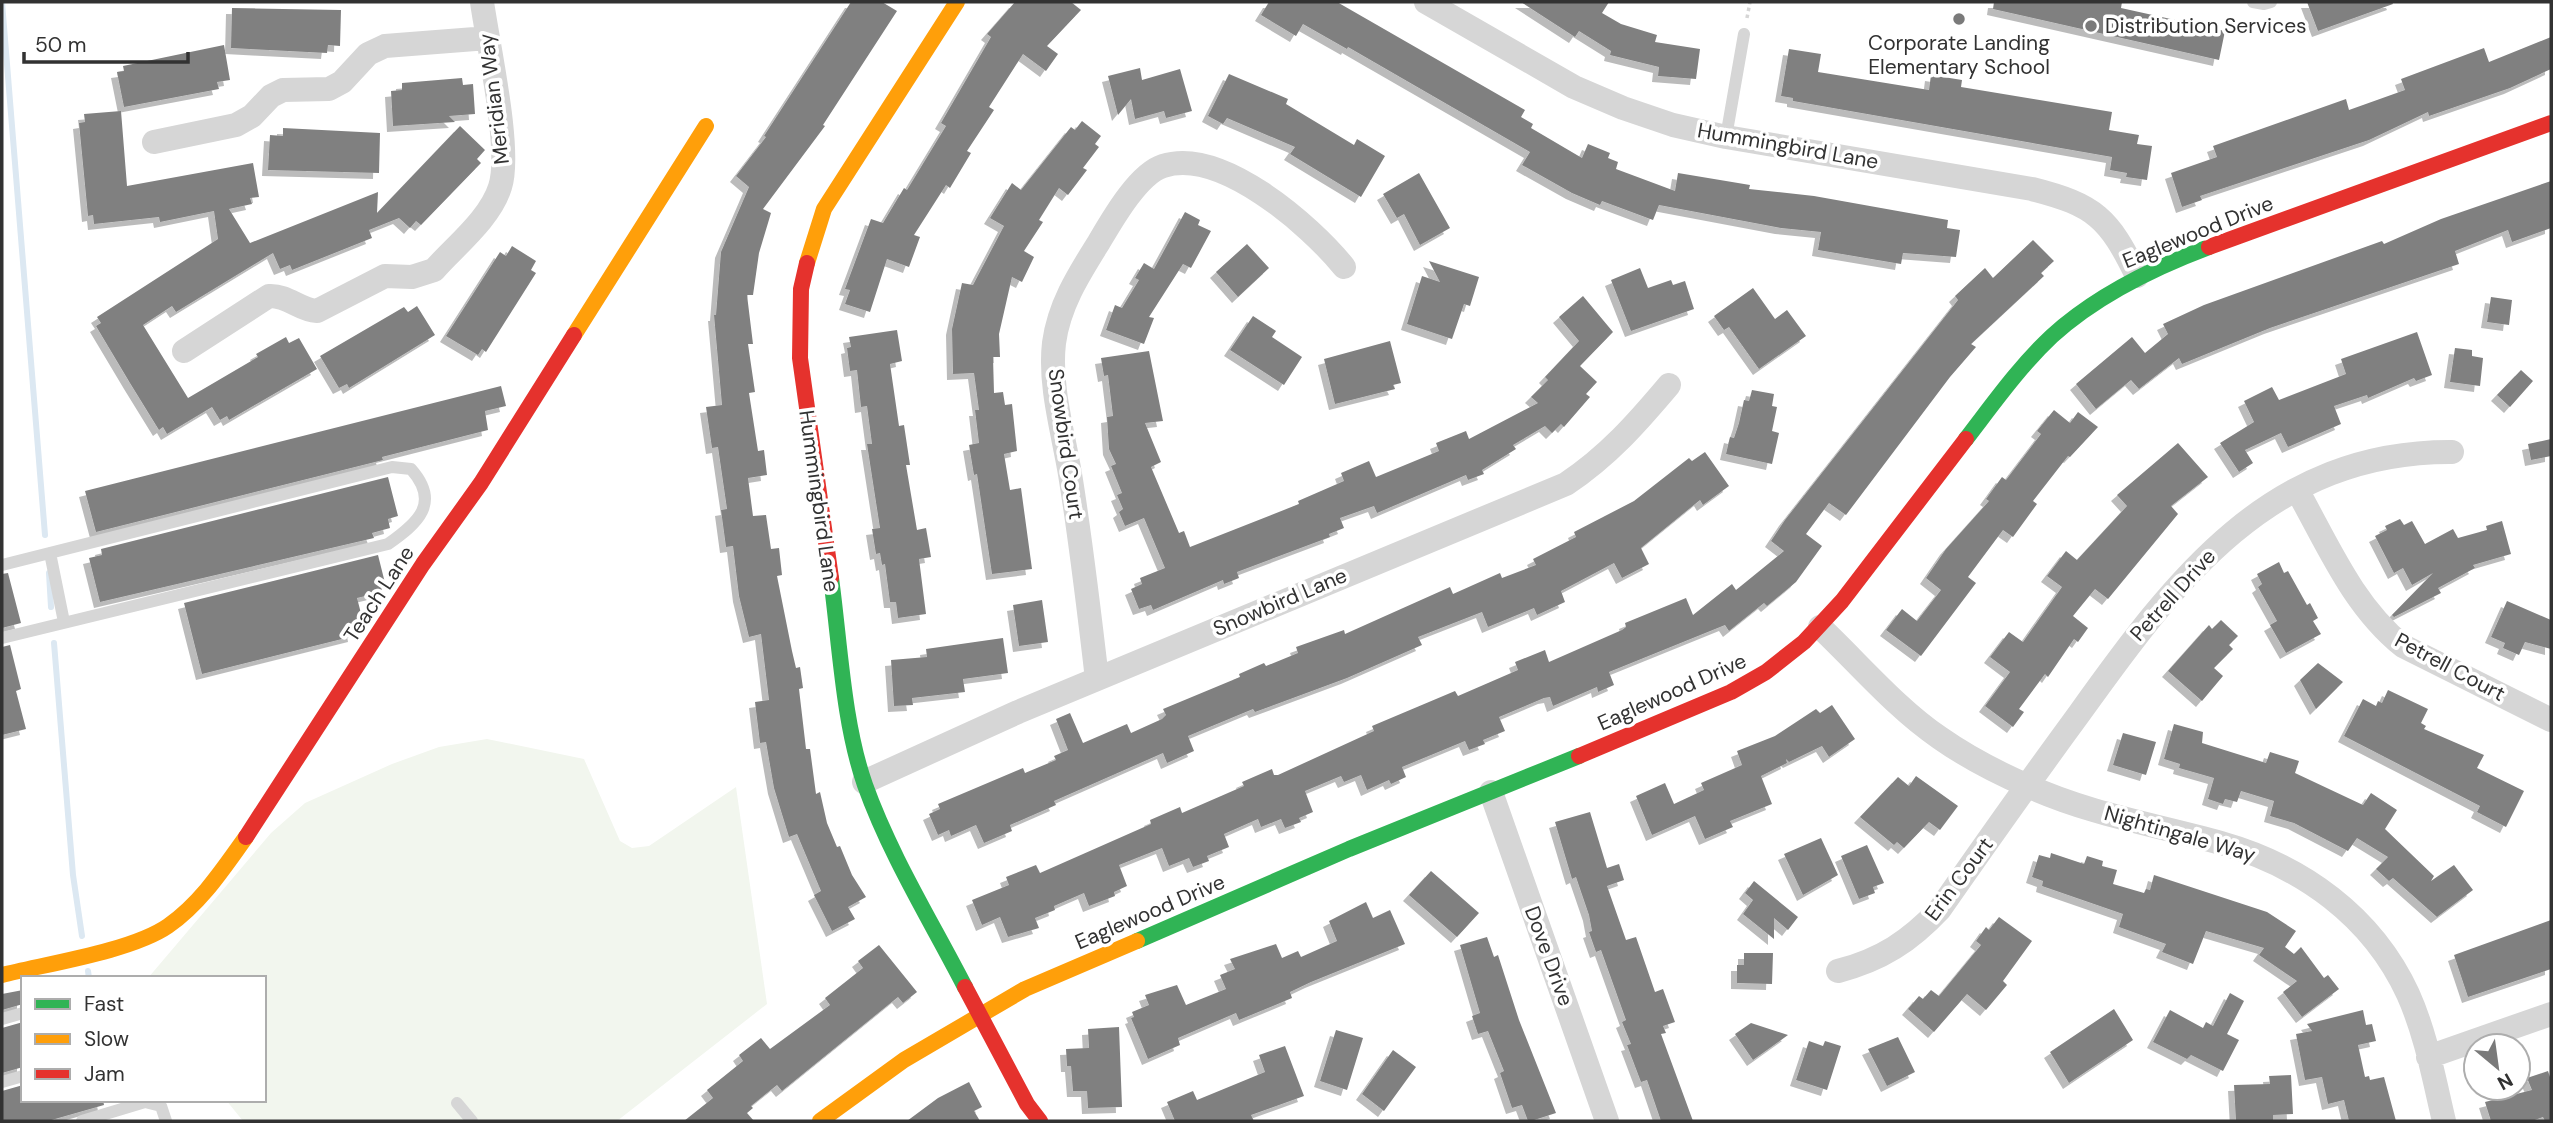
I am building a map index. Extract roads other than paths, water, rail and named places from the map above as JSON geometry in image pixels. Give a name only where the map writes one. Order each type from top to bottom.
[{"type":"street","name":"Meridian Way","points":[[184,351],[270,296],[280,295],[306,310],[317,311],[385,276],[412,277],[434,270],[491,206],[500,188],[504,152],[482,2]]},
{"type":"street","name":"Hummingbird Lane","points":[[957,2],[831,195],[811,244],[801,289],[798,320],[801,370],[850,716],[864,782],[881,828],[1027,1104],[1040,1121]]},
{"type":"street","name":"Hummingbird Lane","points":[[1426,2],[1574,87],[1623,108],[1726,137],[2032,189],[2070,199],[2093,212],[2112,229],[2137,276]]},
{"type":"street","points":[[154,142],[236,125],[253,116],[271,96],[283,90],[329,89],[342,82],[368,54],[384,46],[488,38]]},
{"type":"street","name":"Eaglewood Drive","points":[[820,1121],[904,1060],[979,1014],[1038,983],[1349,849],[1731,692],[1766,672],[1820,627],[2022,367],[2081,312],[2137,276],[2174,260],[2551,123]]},
{"type":"street","name":"Teach Lane","points":[[2,975],[142,940],[177,919],[207,891],[251,830],[423,564],[488,472],[706,126]]},
{"type":"street","name":"Snowbird Court","points":[[1097,679],[1084,566],[1054,372],[1058,321],[1070,289],[1124,202],[1160,166],[1180,163],[1201,164],[1221,171],[1279,206],[1309,229],[1344,267]]},
{"type":"street","name":"Snowbird Lane","points":[[864,782],[1097,679],[1566,484],[1596,464],[1622,441],[1669,385]]},
{"type":"street","name":"Petrell Drive","points":[[2027,786],[2135,635],[2198,562],[2240,526],[2297,491],[2346,468],[2380,458],[2423,452],[2452,452]]},
{"type":"street","name":"Petrell Court","points":[[2297,491],[2364,608],[2382,629],[2403,646],[2551,720]]},
{"type":"street","name":"Nightingale Way","points":[[1820,627],[1909,714],[1940,739],[2027,786],[2064,800],[2261,857],[2328,895],[2355,916],[2392,962],[2409,995],[2444,1121]]},
{"type":"street","name":"Erin Court","points":[[1838,971],[1875,960],[1916,934],[1940,909],[2027,786]]},
{"type":"street","name":"Dove Drive","points":[[1491,792],[1607,1121]]},
{"type":"street","points":[[2428,1057],[2551,1014]]},
{"type":"lane","points":[[2253,2],[2271,2]]},
{"type":"lane","points":[[1726,137],[1744,34]]},
{"type":"lane","points":[[2,565],[392,467],[411,469],[422,482],[426,500],[422,514],[409,529],[388,544],[2,638]]},
{"type":"lane","points":[[50,553],[64,622]]},
{"type":"lane","points":[[2,1018],[21,1013]]},
{"type":"lane","points":[[2,1082],[21,1077]]},
{"type":"lane","points":[[82,1121],[103,1118],[142,1102]]},
{"type":"lane","points":[[147,1102],[160,1107],[166,1121]]},
{"type":"lane","points":[[457,1103],[472,1121]]},
{"type":"waterway","points":[[2,2],[45,535]]},
{"type":"waterway","points":[[49,573],[51,607]]},
{"type":"waterway","points":[[54,643],[73,875],[82,936]]},
{"type":"waterway","points":[[88,971],[89,976]]},
{"type":"place","name":"Corporate Landing Elementary School","points":[[1959,19]]},
{"type":"place","name":"Distribution Services","points":[[2091,26]]}]
